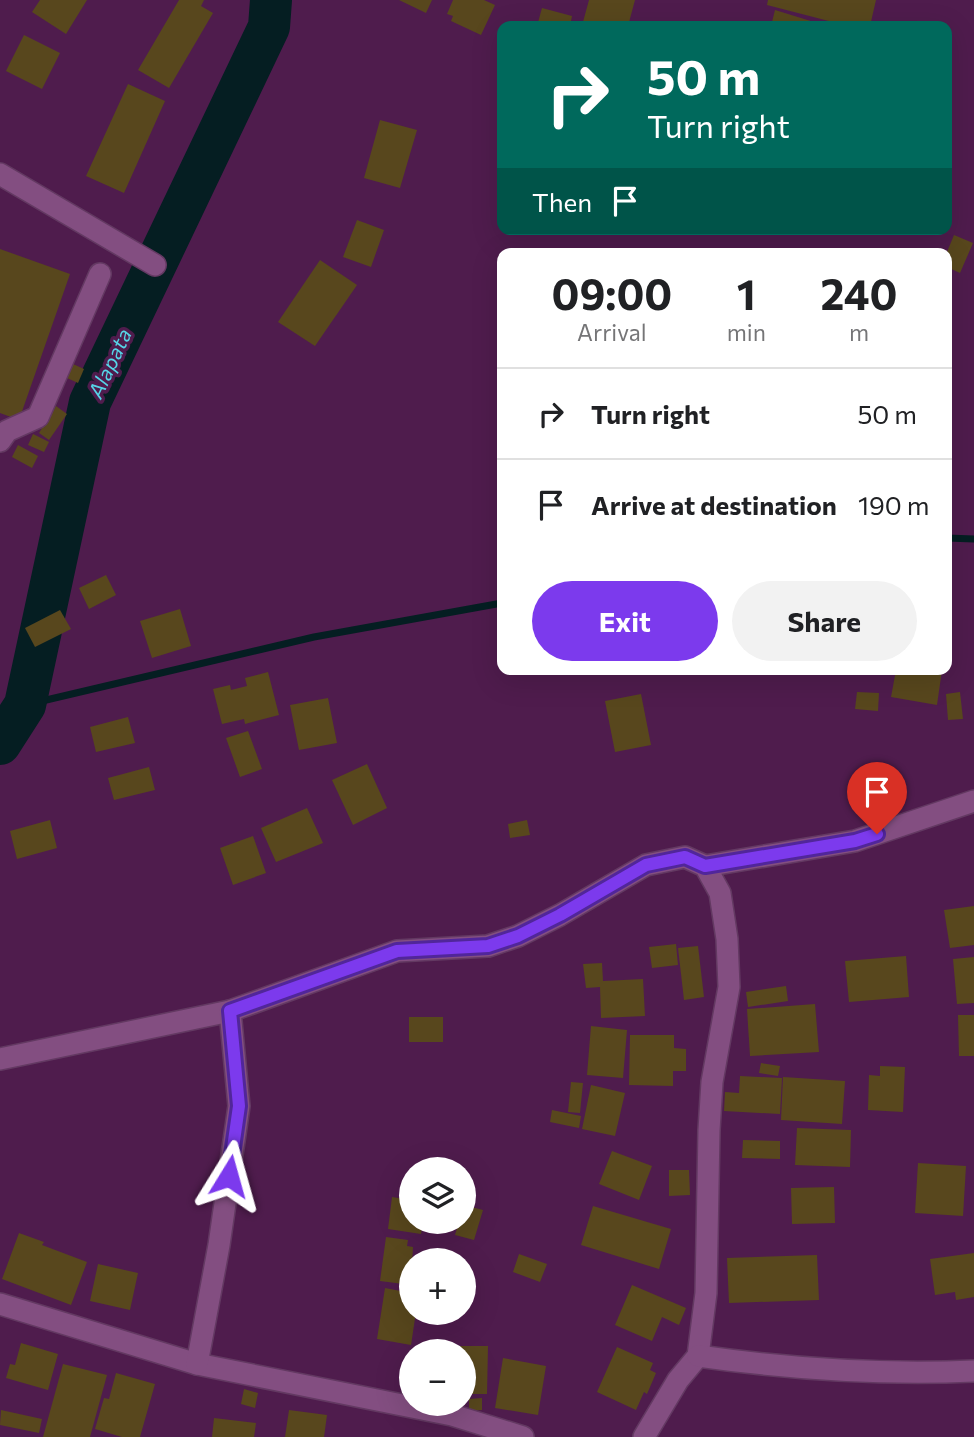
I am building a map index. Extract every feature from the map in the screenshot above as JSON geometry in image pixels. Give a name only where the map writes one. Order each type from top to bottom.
[{"type":"street","points":[[0,174],[155,265]]},
{"type":"street","points":[[0,441],[7,432],[38,417],[100,274]]},
{"type":"street","points":[[0,1059],[230,1011],[397,951],[488,946],[518,936],[560,915],[646,865],[685,857],[705,866],[855,841],[942,814],[974,801]]},
{"type":"street","points":[[942,814],[974,816]]},
{"type":"street","points":[[643,1437],[678,1380],[698,1356],[706,1293],[712,1082],[729,986],[727,939],[720,893],[705,866]]},
{"type":"street","points":[[197,1364],[219,1245],[239,1106],[230,1011]]},
{"type":"street","points":[[0,1304],[197,1364],[452,1416],[523,1437]]},
{"type":"street","points":[[698,1356],[781,1367],[915,1374],[974,1371]]},
{"type":"building","points":[[40,0],[87,0],[66,34],[32,12]]},
{"type":"building","points":[[179,0],[204,0],[201,6],[213,13],[169,88],[138,70]]},
{"type":"building","points":[[399,0],[432,0],[426,13]]},
{"type":"building","points":[[453,0],[484,0],[495,5],[481,35],[451,21],[453,16],[447,14]]},
{"type":"building","points":[[589,0],[635,0],[629,21],[583,21]]},
{"type":"building","points":[[768,0],[876,0],[871,21],[829,21],[767,5]]},
{"type":"building","points":[[542,8],[572,16],[571,21],[538,21]]},
{"type":"building","points":[[775,10],[811,21],[772,21]]},
{"type":"building","points":[[24,35],[60,53],[42,89],[6,71]]},
{"type":"building","points":[[128,84],[165,101],[124,193],[86,176]]},
{"type":"building","points":[[380,120],[417,130],[400,188],[364,178]]},
{"type":"building","points":[[357,220],[384,230],[371,267],[343,257]]},
{"type":"building","points":[[954,235],[973,243],[960,273],[952,269],[952,248],[949,248]]},
{"type":"building","points":[[0,249],[70,274],[19,420],[0,413]]},
{"type":"building","points":[[320,260],[357,285],[315,346],[278,322]]},
{"type":"building","points":[[73,364],[84,369],[78,383],[67,378]]},
{"type":"building","points":[[56,406],[67,414],[49,440],[39,433]]},
{"type":"building","points":[[33,434],[49,442],[44,452],[28,445]]},
{"type":"building","points":[[18,445],[38,456],[32,468],[12,457]]},
{"type":"building","points":[[106,575],[116,595],[89,609],[79,588]]},
{"type":"building","points":[[180,609],[191,646],[152,658],[140,621]]},
{"type":"building","points":[[60,610],[71,629],[35,647],[25,628]]},
{"type":"building","points":[[268,672],[279,715],[245,724],[244,719],[222,724],[213,689],[230,685],[231,690],[247,686],[245,678]]},
{"type":"building","points":[[895,675],[941,675],[937,705],[891,697]]},
{"type":"building","points":[[857,692],[879,693],[878,711],[855,709]]},
{"type":"building","points":[[960,692],[963,719],[948,720],[946,694]]},
{"type":"building","points":[[641,694],[651,745],[615,752],[605,701]]},
{"type":"building","points":[[328,698],[337,743],[299,750],[290,705]]},
{"type":"building","points":[[128,717],[135,743],[96,752],[90,727]]},
{"type":"building","points":[[248,731],[262,769],[240,777],[226,738]]},
{"type":"building","points":[[367,764],[387,808],[353,825],[332,780]]},
{"type":"building","points":[[149,767],[155,790],[114,800],[108,778]]},
{"type":"building","points":[[307,808],[323,843],[276,862],[261,828]]},
{"type":"building","points":[[50,820],[57,848],[17,859],[10,831]]},
{"type":"building","points":[[527,820],[530,835],[510,838],[508,824]]},
{"type":"building","points":[[253,836],[266,873],[233,885],[220,848]]},
{"type":"building","points":[[974,906],[974,945],[950,948],[944,910]]},
{"type":"building","points":[[676,944],[678,965],[652,968],[649,947]]},
{"type":"building","points":[[698,946],[704,997],[684,1000],[678,948]]},
{"type":"building","points":[[906,956],[909,997],[849,1002],[845,961]]},
{"type":"building","points":[[974,957],[974,1003],[957,1004],[953,959]]},
{"type":"building","points":[[602,963],[603,981],[643,979],[645,1016],[601,1018],[600,987],[586,988],[583,964]]},
{"type":"building","points":[[786,986],[788,1001],[748,1007],[746,992]]},
{"type":"building","points":[[815,1004],[819,1052],[750,1056],[747,1009]]},
{"type":"building","points":[[958,1015],[974,1015],[974,1056],[959,1056]]},
{"type":"building","points":[[409,1017],[443,1017],[443,1042],[409,1042]]},
{"type":"building","points":[[591,1026],[627,1030],[623,1078],[587,1075]]},
{"type":"building","points":[[630,1035],[674,1035],[674,1048],[686,1049],[686,1071],[673,1071],[673,1086],[629,1085]]},
{"type":"building","points":[[761,1063],[780,1066],[778,1076],[759,1073]]},
{"type":"building","points":[[880,1066],[905,1067],[903,1112],[868,1110],[869,1075],[880,1076]]},
{"type":"building","points":[[740,1076],[782,1078],[780,1114],[724,1111],[725,1092],[739,1093]]},
{"type":"building","points":[[783,1077],[845,1081],[842,1124],[781,1120]]},
{"type":"building","points":[[571,1082],[583,1083],[580,1113],[568,1112]]},
{"type":"building","points":[[591,1085],[625,1093],[615,1136],[582,1129]]},
{"type":"building","points":[[552,1110],[581,1116],[579,1128],[550,1122]]},
{"type":"building","points":[[797,1128],[851,1130],[850,1167],[795,1165]]},
{"type":"building","points":[[743,1140],[780,1141],[780,1159],[742,1158]]},
{"type":"building","points":[[612,1151],[652,1166],[639,1200],[599,1184]]},
{"type":"building","points":[[918,1163],[966,1166],[963,1216],[915,1213]]},
{"type":"building","points":[[669,1170],[689,1170],[690,1195],[669,1196]]},
{"type":"building","points":[[834,1187],[835,1223],[792,1224],[791,1188]]},
{"type":"building","points":[[392,1197],[399,1198],[399,1231],[388,1229]]},
{"type":"building","points":[[593,1206],[671,1229],[659,1269],[581,1245]]},
{"type":"building","points":[[476,1208],[483,1210],[476,1233]]},
{"type":"building","points":[[19,1233],[87,1262],[71,1305],[2,1279]]},
{"type":"building","points":[[455,1234],[476,1234],[474,1240]]},
{"type":"building","points":[[386,1237],[408,1240],[407,1246],[413,1248],[399,1248],[399,1283],[380,1281]]},
{"type":"building","points":[[974,1253],[974,1297],[956,1300],[955,1292],[935,1295],[930,1259]]},
{"type":"building","points":[[519,1254],[547,1264],[540,1282],[513,1272]]},
{"type":"building","points":[[817,1255],[819,1300],[729,1303],[727,1258]]},
{"type":"building","points":[[98,1264],[138,1273],[130,1310],[90,1301]]},
{"type":"building","points":[[632,1285],[686,1308],[679,1325],[662,1317],[652,1341],[615,1325]]},
{"type":"building","points":[[385,1288],[399,1291],[399,1325],[414,1325],[412,1339],[399,1339],[399,1343],[377,1339]]},
{"type":"building","points":[[21,1343],[58,1354],[48,1390],[6,1378],[10,1364],[15,1365]]},
{"type":"building","points":[[476,1346],[488,1346],[487,1394],[476,1394]]},
{"type":"building","points":[[617,1347],[653,1363],[650,1370],[656,1373],[636,1410],[597,1392]]},
{"type":"building","points":[[503,1358],[546,1366],[538,1415],[495,1408]]},
{"type":"building","points":[[63,1364],[107,1375],[90,1437],[43,1437]]},
{"type":"building","points":[[116,1373],[155,1384],[140,1437],[122,1437],[95,1429],[104,1398],[109,1399]]},
{"type":"building","points":[[244,1389],[258,1393],[255,1408],[241,1404]]},
{"type":"building","points":[[476,1398],[482,1398],[482,1410],[476,1410]]},
{"type":"building","points":[[1,1410],[42,1419],[39,1433],[0,1425]]},
{"type":"building","points":[[289,1410],[327,1415],[324,1437],[285,1437]]},
{"type":"building","points":[[214,1418],[256,1423],[254,1437],[212,1437]]},
{"type":"waterway","name":"Alapata","points":[[0,744],[25,705],[90,402],[269,27],[271,0]]},
{"type":"waterway","points":[[952,538],[974,539]]},
{"type":"waterway","points":[[25,705],[314,637],[497,604]]},
{"type":"route","points":[[229,1176],[239,1106],[230,1011],[397,951],[488,946],[518,936],[646,865],[685,857],[705,866],[855,841],[877,834]]}]
